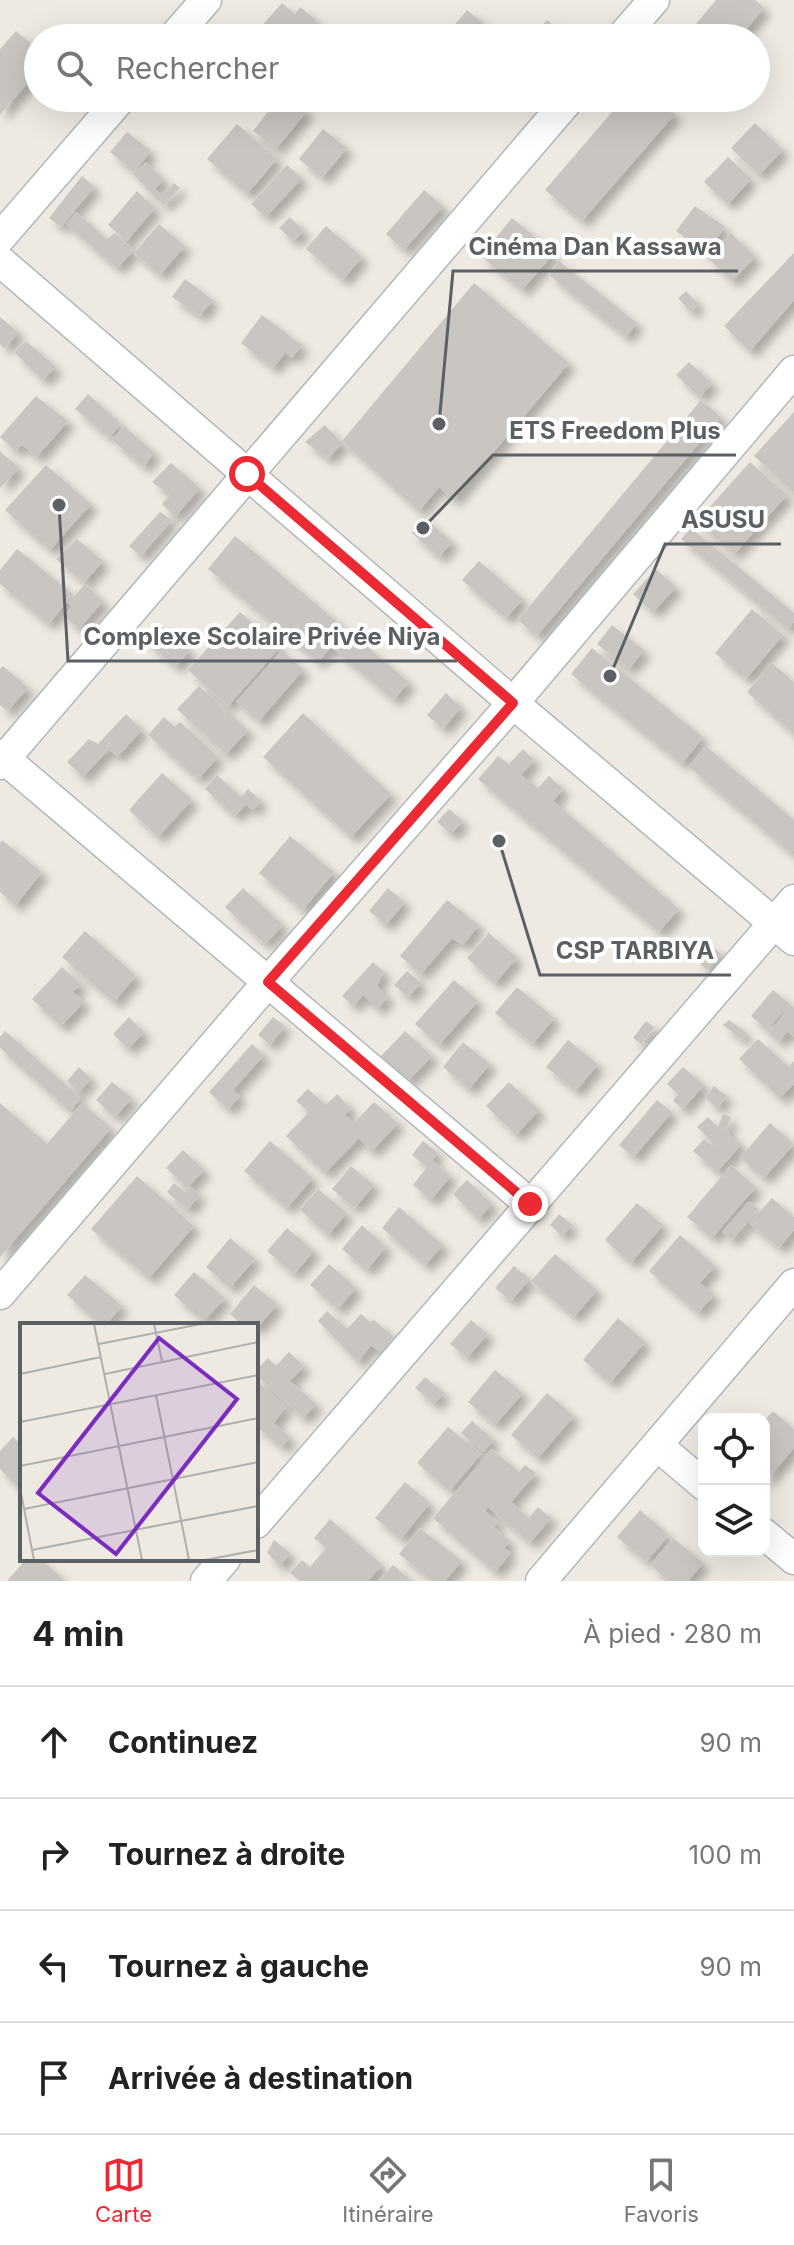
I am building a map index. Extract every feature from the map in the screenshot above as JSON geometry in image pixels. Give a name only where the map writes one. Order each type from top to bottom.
[{"type":"street","points":[[185,24],[206,0]]},
{"type":"street","points":[[633,24],[654,0]]},
{"type":"street","points":[[0,238],[109,112]]},
{"type":"street","points":[[530,1204],[1,759],[558,112]]},
{"type":"street","points":[[0,261],[513,703],[788,921],[530,1204],[258,1521]]},
{"type":"street","points":[[0,1294],[513,703],[794,371]]},
{"type":"street","points":[[541,1581],[794,1284]]},
{"type":"street","points":[[658,1446],[698,1480]]},
{"type":"street","points":[[770,1539],[794,1559]]},
{"type":"street","points":[[206,1581],[223,1561]]},
{"type":"building","points":[[716,0],[755,0],[764,8],[751,24],[696,24]]},
{"type":"building","points":[[282,3],[295,14],[300,7],[316,20],[313,24],[263,24]]},
{"type":"building","points":[[467,10],[484,24],[455,24]]},
{"type":"building","points":[[16,31],[24,38],[24,87],[0,115],[0,49]]},
{"type":"building","points":[[268,112],[306,112],[276,149],[253,131]]},
{"type":"building","points":[[612,112],[675,114],[582,221],[545,190]]},
{"type":"building","points":[[755,123],[783,150],[759,175],[731,148]]},
{"type":"building","points":[[237,124],[277,159],[247,194],[207,159]]},
{"type":"building","points":[[323,129],[347,148],[322,178],[299,159]]},
{"type":"building","points":[[127,132],[151,151],[134,172],[110,152]]},
{"type":"building","points":[[728,157],[751,179],[728,204],[704,182]]},
{"type":"building","points":[[146,162],[164,180],[155,189],[162,195],[174,183],[180,188],[164,205],[133,174]]},
{"type":"building","points":[[287,165],[302,178],[266,217],[251,204]]},
{"type":"building","points":[[82,176],[94,187],[61,227],[49,218]]},
{"type":"building","points":[[424,190],[443,206],[404,250],[386,234]]},
{"type":"building","points":[[137,191],[155,208],[127,241],[108,225]]},
{"type":"building","points":[[695,206],[725,227],[706,253],[676,231]]},
{"type":"building","points":[[76,212],[107,239],[115,233],[134,250],[117,268],[66,224]]},
{"type":"building","points":[[290,217],[304,231],[293,241],[279,228]]},
{"type":"building","points":[[512,218],[554,253],[522,290],[481,256]]},
{"type":"building","points":[[159,224],[185,246],[160,275],[134,253]]},
{"type":"building","points":[[326,226],[362,257],[343,280],[306,249]]},
{"type":"building","points":[[731,233],[755,257],[732,281],[707,257]]},
{"type":"building","points":[[794,253],[794,300],[750,351],[724,326]]},
{"type":"building","points":[[559,261],[637,323],[626,337],[549,275]]},
{"type":"building","points":[[185,279],[213,300],[200,316],[172,297]]},
{"type":"building","points":[[474,283],[569,363],[453,500],[439,487],[419,511],[342,441]]},
{"type":"building","points":[[686,291],[698,304],[691,312],[678,298]]},
{"type":"building","points":[[262,315],[302,345],[292,358],[285,353],[273,368],[241,343]]},
{"type":"building","points":[[0,317],[19,333],[4,348],[0,344]]},
{"type":"building","points":[[26,341],[56,367],[43,380],[14,352]]},
{"type":"building","points":[[689,362],[712,383],[700,397],[676,375]]},
{"type":"building","points":[[88,394],[121,424],[109,437],[75,409]]},
{"type":"building","points":[[36,396],[68,421],[37,457],[22,445],[16,451],[0,437]]},
{"type":"building","points":[[701,400],[721,417],[537,636],[518,620]]},
{"type":"building","points":[[794,412],[794,492],[754,456]]},
{"type":"building","points":[[325,425],[342,443],[328,459],[305,442]]},
{"type":"building","points":[[124,426],[154,452],[144,467],[112,440]]},
{"type":"building","points":[[0,451],[19,468],[0,488]]},
{"type":"building","points":[[750,462],[787,495],[734,554],[697,521]]},
{"type":"building","points":[[171,463],[200,488],[175,517],[162,504],[170,495],[152,482]]},
{"type":"building","points":[[46,465],[91,504],[50,550],[5,510]]},
{"type":"building","points":[[160,512],[172,520],[141,556],[129,546]]},
{"type":"building","points":[[425,518],[452,542],[439,557],[412,533]]},
{"type":"building","points":[[691,528],[794,613],[794,622],[788,629],[681,539]]},
{"type":"building","points":[[235,536],[409,682],[394,700],[331,647],[318,662],[208,569]]},
{"type":"building","points":[[77,539],[103,561],[84,583],[56,559]]},
{"type":"building","points":[[17,549],[73,594],[49,624],[0,584],[0,570]]},
{"type":"building","points":[[479,561],[523,599],[506,618],[462,580]]},
{"type":"building","points":[[656,569],[676,587],[653,612],[633,594]]},
{"type":"building","points":[[85,584],[103,601],[79,629],[64,616],[72,607],[68,603]]},
{"type":"building","points":[[752,609],[783,635],[746,679],[715,653]]},
{"type":"building","points":[[240,612],[280,647],[228,706],[188,670]]},
{"type":"building","points":[[160,625],[190,650],[176,667],[146,642]]},
{"type":"building","points":[[612,625],[644,650],[629,669],[597,644]]},
{"type":"building","points":[[592,648],[703,737],[682,764],[571,674]]},
{"type":"building","points":[[282,650],[303,670],[259,721],[236,702]]},
{"type":"building","points":[[772,663],[794,682],[794,734],[747,692]]},
{"type":"building","points":[[3,666],[28,688],[7,711],[0,705],[0,669]]},
{"type":"building","points":[[199,686],[248,730],[226,754],[177,709]]},
{"type":"building","points":[[446,693],[461,707],[443,729],[427,715]]},
{"type":"building","points":[[303,713],[391,794],[351,837],[263,757]]},
{"type":"building","points":[[126,714],[142,730],[117,757],[109,749],[83,777],[67,762],[89,739],[98,744]]},
{"type":"building","points":[[164,717],[175,727],[180,722],[218,757],[198,779],[148,735]]},
{"type":"building","points":[[706,746],[794,820],[794,849],[791,853],[689,767]]},
{"type":"building","points":[[523,749],[534,760],[521,775],[538,788],[549,776],[563,789],[553,801],[679,909],[659,932],[478,779],[498,756],[509,764]]},
{"type":"building","points":[[162,773],[192,800],[158,837],[129,810]]},
{"type":"building","points":[[217,775],[241,797],[248,789],[261,801],[253,810],[246,804],[235,816],[205,789]]},
{"type":"building","points":[[449,809],[463,821],[451,834],[437,822]]},
{"type":"building","points":[[290,836],[334,872],[303,910],[259,873]]},
{"type":"building","points":[[2,840],[42,872],[16,905],[0,892]]},
{"type":"building","points":[[243,888],[283,925],[265,944],[225,907]]},
{"type":"building","points":[[388,888],[405,902],[386,925],[369,911]]},
{"type":"building","points":[[447,900],[479,925],[463,945],[452,938],[421,974],[400,956]]},
{"type":"building","points":[[85,931],[136,976],[114,1002],[62,957]]},
{"type":"building","points":[[489,933],[517,958],[495,983],[467,958]]},
{"type":"building","points":[[711,945],[722,955],[707,970],[697,960]]},
{"type":"building","points":[[373,962],[384,972],[377,986],[388,997],[377,1009],[363,995],[353,1006],[342,996]]},
{"type":"building","points":[[62,967],[82,985],[72,991],[84,1002],[61,1026],[32,999]]},
{"type":"building","points":[[407,971],[421,983],[408,997],[394,985]]},
{"type":"building","points":[[454,980],[478,1001],[439,1045],[415,1024]]},
{"type":"building","points":[[517,987],[554,1018],[533,1044],[495,1013]]},
{"type":"building","points":[[773,990],[790,1004],[767,1030],[751,1016]]},
{"type":"building","points":[[790,1004],[794,1008],[794,1037],[787,1031],[779,1042],[767,1030],[777,1023]]},
{"type":"building","points":[[129,1017],[144,1033],[128,1049],[113,1034]]},
{"type":"building","points":[[273,1017],[285,1026],[270,1045],[258,1035]]},
{"type":"building","points":[[729,1020],[747,1033],[742,1040],[723,1025]]},
{"type":"building","points":[[646,1021],[654,1027],[641,1044],[633,1038]]},
{"type":"building","points":[[5,1031],[81,1098],[70,1111],[0,1048],[0,1037]]},
{"type":"building","points":[[405,1031],[432,1056],[408,1081],[381,1056]]},
{"type":"building","points":[[758,1039],[789,1067],[794,1061],[794,1084],[780,1098],[739,1059]]},
{"type":"building","points":[[568,1040],[598,1064],[576,1091],[546,1067]]},
{"type":"building","points":[[463,1042],[490,1064],[469,1089],[443,1067]]},
{"type":"building","points":[[252,1044],[264,1055],[233,1090],[240,1096],[228,1109],[209,1092]]},
{"type":"building","points":[[79,1067],[91,1078],[79,1092],[67,1081]]},
{"type":"building","points":[[683,1067],[704,1085],[683,1109],[673,1101],[678,1094],[667,1084]]},
{"type":"building","points":[[112,1082],[132,1098],[115,1117],[96,1100]]},
{"type":"building","points":[[509,1082],[539,1110],[516,1135],[486,1106]]},
{"type":"building","points":[[714,1086],[727,1096],[717,1108],[705,1098]]},
{"type":"building","points":[[308,1089],[326,1105],[337,1094],[351,1108],[345,1115],[354,1123],[374,1102],[398,1123],[372,1151],[359,1139],[365,1132],[325,1173],[286,1136],[309,1112],[296,1101]]},
{"type":"building","points":[[657,1100],[672,1112],[634,1157],[619,1145]]},
{"type":"building","points":[[0,1103],[47,1144],[82,1103],[111,1128],[0,1257]]},
{"type":"building","points":[[723,1114],[731,1117],[726,1130],[741,1145],[717,1172],[693,1151],[704,1139],[726,1156],[697,1127],[708,1117],[718,1127]]},
{"type":"building","points":[[770,1123],[794,1144],[764,1178],[740,1158]]},
{"type":"building","points":[[270,1141],[313,1178],[287,1208],[244,1171]]},
{"type":"building","points":[[423,1141],[438,1153],[432,1160],[451,1176],[431,1200],[413,1185],[427,1167],[412,1155]]},
{"type":"building","points":[[183,1150],[204,1170],[187,1188],[166,1168]]},
{"type":"building","points":[[731,1165],[756,1187],[712,1238],[687,1217]]},
{"type":"building","points":[[351,1166],[374,1185],[355,1208],[332,1189]]},
{"type":"building","points":[[137,1176],[194,1226],[149,1278],[91,1229]]},
{"type":"building","points":[[467,1180],[492,1204],[478,1219],[453,1194]]},
{"type":"building","points":[[174,1183],[185,1192],[190,1187],[200,1195],[187,1210],[167,1192]]},
{"type":"building","points":[[318,1189],[347,1213],[328,1235],[300,1210]]},
{"type":"building","points":[[772,1198],[794,1217],[794,1230],[779,1248],[749,1223]]},
{"type":"building","points":[[749,1201],[758,1209],[732,1240],[722,1232]]},
{"type":"building","points":[[637,1203],[663,1225],[631,1263],[605,1240]]},
{"type":"building","points":[[399,1207],[443,1245],[425,1265],[382,1228]]},
{"type":"building","points":[[559,1214],[572,1225],[562,1236],[550,1225]]},
{"type":"building","points":[[362,1225],[386,1247],[367,1270],[342,1249]]},
{"type":"building","points":[[287,1228],[314,1251],[294,1274],[267,1251]]},
{"type":"building","points":[[680,1235],[715,1266],[700,1283],[714,1295],[698,1313],[649,1271]]},
{"type":"building","points":[[230,1238],[255,1259],[230,1288],[206,1267]]},
{"type":"building","points":[[555,1254],[597,1290],[574,1317],[531,1281]]},
{"type":"building","points":[[329,1264],[356,1288],[338,1309],[310,1285]]},
{"type":"building","points":[[514,1266],[530,1279],[511,1301],[495,1288]]},
{"type":"building","points":[[194,1272],[225,1298],[204,1321],[174,1295]]},
{"type":"building","points":[[85,1275],[122,1306],[108,1323],[100,1323],[67,1295]]},
{"type":"building","points":[[254,1285],[277,1304],[258,1328],[258,1323],[241,1323],[230,1314]]},
{"type":"building","points":[[327,1311],[347,1329],[361,1314],[370,1322],[374,1320],[396,1339],[383,1354],[371,1345],[358,1362],[318,1321]]},
{"type":"building","points":[[618,1318],[645,1342],[610,1383],[583,1360]]},
{"type":"building","points":[[471,1320],[488,1334],[467,1358],[450,1344]]},
{"type":"building","points":[[289,1352],[304,1366],[290,1381],[316,1404],[303,1418],[258,1377],[258,1368],[268,1358],[276,1366]]},
{"type":"building","points":[[495,1370],[523,1393],[495,1425],[468,1402]]},
{"type":"building","points":[[425,1377],[444,1393],[434,1404],[415,1388]]},
{"type":"building","points":[[258,1382],[286,1407],[274,1423],[290,1437],[282,1447],[258,1428]]},
{"type":"building","points":[[547,1393],[574,1416],[538,1458],[511,1435]]},
{"type":"building","points":[[773,1411],[794,1429],[794,1448],[770,1476],[770,1414]]},
{"type":"building","points":[[472,1421],[494,1440],[483,1452],[461,1433]]},
{"type":"building","points":[[448,1427],[481,1454],[450,1491],[417,1463]]},
{"type":"building","points":[[13,1437],[20,1443],[20,1489],[0,1469],[0,1451]]},
{"type":"building","points":[[492,1449],[519,1472],[525,1465],[536,1473],[511,1502],[529,1518],[538,1507],[551,1518],[530,1543],[488,1507],[485,1511],[498,1522],[494,1527],[510,1541],[504,1548],[511,1553],[495,1572],[433,1518]]},
{"type":"building","points":[[405,1482],[430,1503],[401,1539],[375,1518]]},
{"type":"building","points":[[640,1510],[669,1535],[646,1562],[617,1537]]},
{"type":"building","points":[[330,1519],[382,1565],[368,1581],[300,1581],[290,1573],[302,1560],[310,1567],[326,1548],[314,1538]]},
{"type":"building","points":[[420,1528],[462,1561],[445,1581],[432,1581],[399,1554]]},
{"type":"building","points":[[673,1538],[703,1563],[688,1581],[669,1581],[650,1565]]},
{"type":"building","points":[[274,1540],[290,1553],[280,1566],[267,1553]]},
{"type":"building","points":[[24,1561],[42,1561],[61,1577],[57,1581],[7,1581]]},
{"type":"building","points":[[393,1565],[412,1581],[379,1581]]},
{"type":"place","name":"Cinéma Dan Kassawa","points":[[439,424]]},
{"type":"place","name":"Complexe Scolaire Privée Niya","points":[[59,505]]},
{"type":"place","name":"ETS Freedom Plus","points":[[423,528]]},
{"type":"place","name":"ASUSU","points":[[610,676]]},
{"type":"place","name":"CSP TARBIYA","points":[[499,841]]},
{"type":"route","points":[[247,474],[513,703],[268,982],[530,1204]]}]
